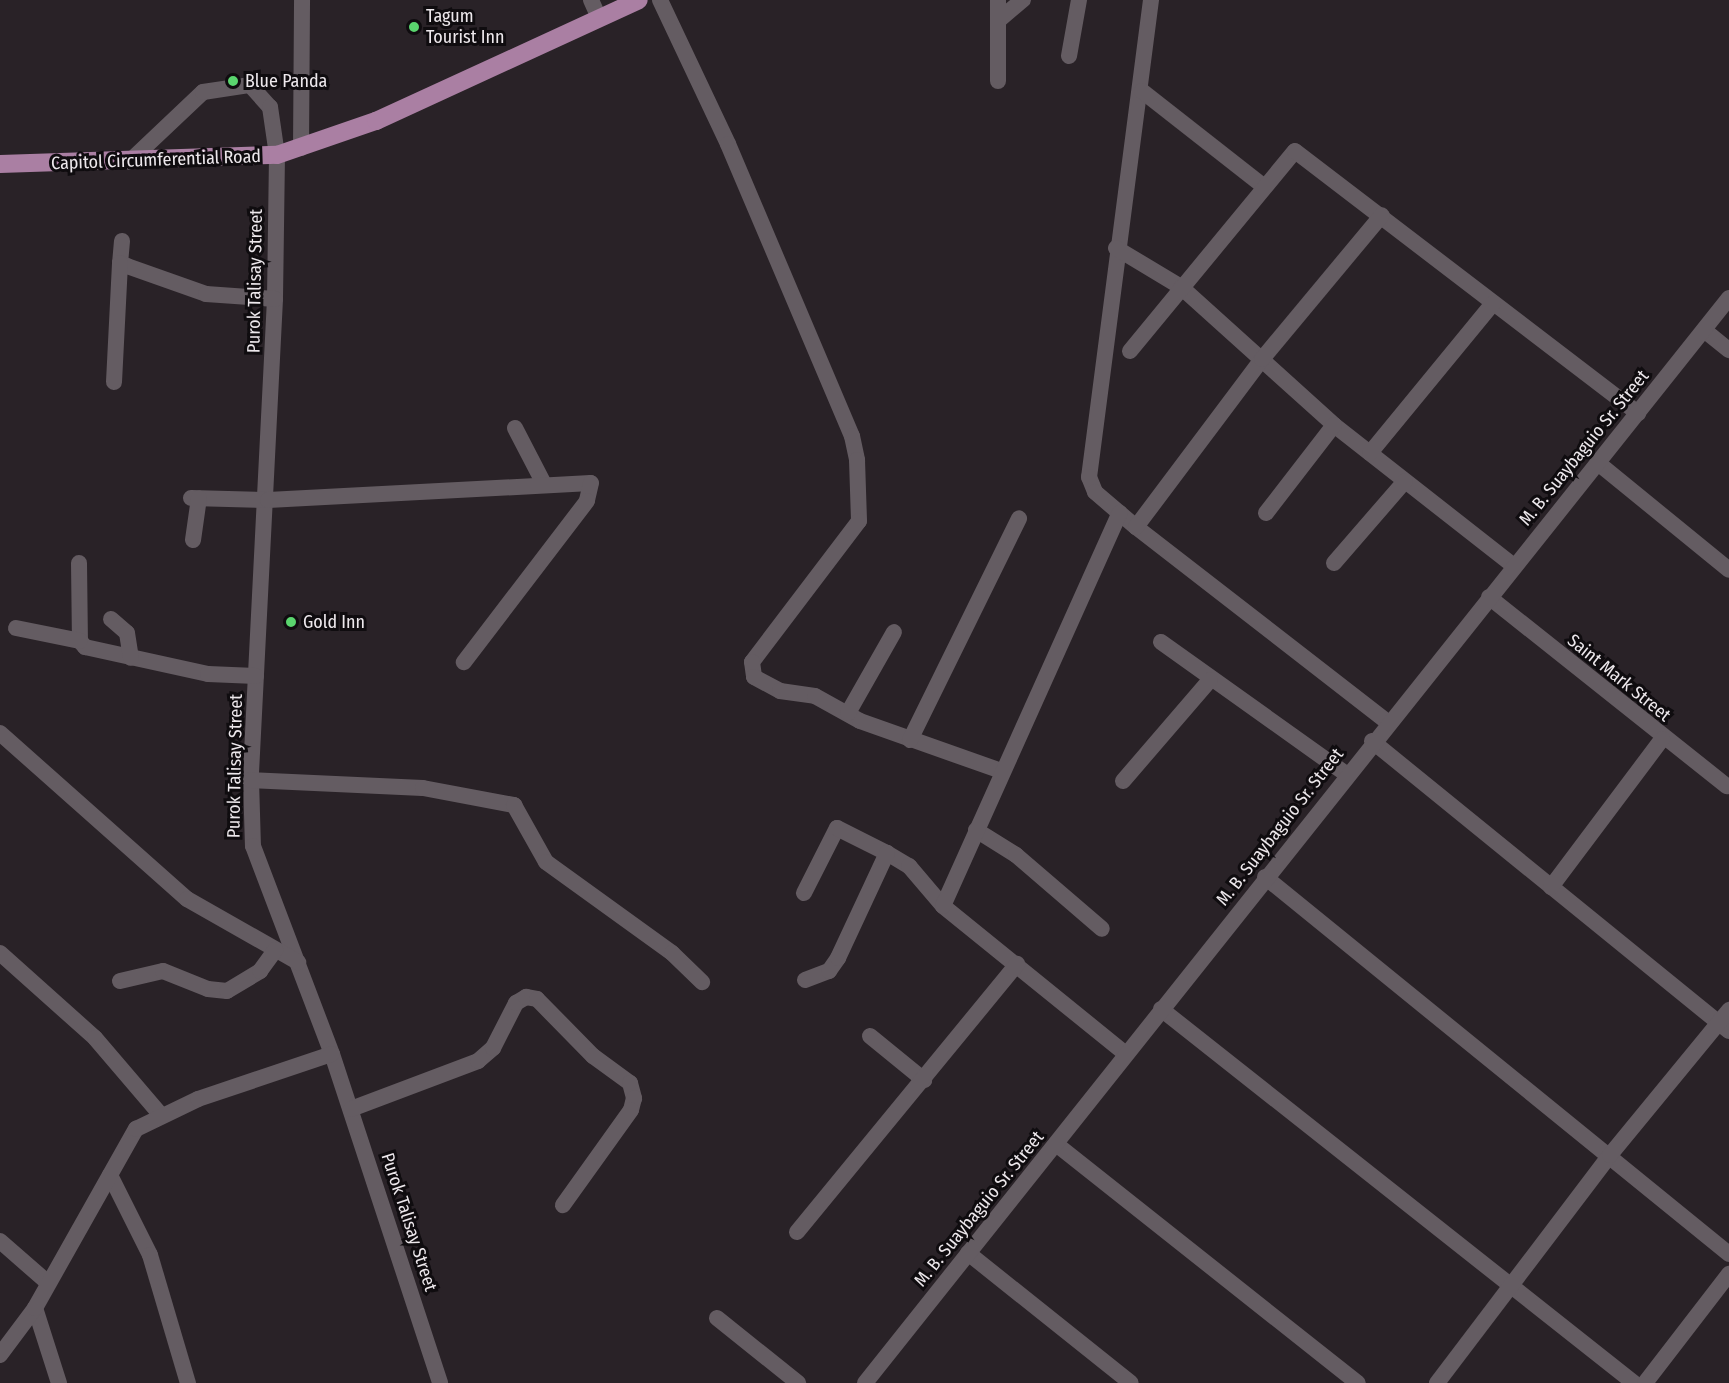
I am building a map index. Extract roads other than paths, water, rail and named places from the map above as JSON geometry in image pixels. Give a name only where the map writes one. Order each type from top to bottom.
[{"type":"main road","name":"Capitol Circumferential Road","points":[[0,164],[129,162],[277,155],[376,121],[639,0]]},
{"type":"street","points":[[301,148],[302,0]]},
{"type":"street","points":[[591,0],[599,18]]},
{"type":"street","points":[[660,0],[728,144],[852,436],[857,460],[859,521],[752,662],[754,677],[780,691],[815,696],[910,740],[1001,771]]},
{"type":"street","points":[[998,0],[1000,19],[998,81]]},
{"type":"street","points":[[1000,19],[1023,0]]},
{"type":"street","points":[[1069,56],[1079,0]]},
{"type":"street","points":[[1151,0],[1142,91],[1116,248],[1089,477],[1095,492],[1136,527],[1387,722]]},
{"type":"street","name":"Purok Talisay Street","points":[[129,162],[203,92],[228,85],[250,85],[262,92],[270,107],[277,155],[275,299],[268,500],[251,780],[253,846],[332,1054],[440,1383]]},
{"type":"street","points":[[1142,91],[1262,184]]},
{"type":"street","points":[[1130,351],[1262,184],[1290,152],[1300,152],[1638,413]]},
{"type":"street","points":[[1136,527],[1262,359],[1382,215]]},
{"type":"street","points":[[114,382],[122,241]]},
{"type":"street","points":[[1116,248],[1181,287],[1334,425],[1514,566]]},
{"type":"street","points":[[120,263],[206,294],[275,299]]},
{"type":"street","name":"M. B. Suaybaguio Sr. Street","points":[[865,1383],[1387,722],[1729,298]]},
{"type":"street","points":[[1370,453],[1493,303]]},
{"type":"street","points":[[1704,330],[1729,350]]},
{"type":"street","points":[[1266,513],[1334,425]]},
{"type":"street","points":[[515,428],[544,484]]},
{"type":"street","points":[[1598,463],[1729,570]]},
{"type":"street","points":[[193,540],[195,498],[268,500],[585,480],[592,487],[464,662]]},
{"type":"street","points":[[1334,562],[1406,481]]},
{"type":"street","points":[[943,906],[1001,771],[1120,513]]},
{"type":"street","points":[[910,740],[1019,518]]},
{"type":"street","points":[[79,563],[80,641]]},
{"type":"street","name":"Saint Mark Street","points":[[1489,597],[1662,739],[1727,786]]},
{"type":"street","points":[[111,618],[127,633],[131,658]]},
{"type":"street","points":[[16,628],[52,640],[80,641],[94,652],[228,677],[256,676]]},
{"type":"street","points":[[848,713],[894,632]]},
{"type":"street","points":[[1161,642],[1210,680],[1346,774]]},
{"type":"street","points":[[1124,781],[1210,680]]},
{"type":"street","points":[[0,733],[187,899],[298,962]]},
{"type":"street","points":[[1551,887],[1662,739]]},
{"type":"street","points":[[1372,741],[1551,887],[1726,1021],[1610,1155],[1511,1289],[1437,1383]]},
{"type":"street","points":[[251,780],[423,788],[514,805],[546,862],[672,953],[702,982]]},
{"type":"street","points":[[804,893],[837,828],[909,866],[943,906],[1126,1054]]},
{"type":"street","points":[[976,830],[1016,855],[1102,929]]},
{"type":"street","points":[[805,980],[829,971],[838,958],[887,853]]},
{"type":"street","points":[[1265,877],[1729,1254]]},
{"type":"street","points":[[120,981],[163,971],[208,989],[227,991],[260,971],[275,950]]},
{"type":"street","points":[[0,953],[95,1038],[160,1114]]},
{"type":"street","points":[[797,1232],[1017,964]]},
{"type":"street","points":[[351,1109],[478,1061],[493,1048],[516,1003],[526,996],[537,999],[593,1056],[630,1083],[634,1098],[631,1110],[563,1206]]},
{"type":"street","points":[[1161,1009],[1511,1289],[1634,1383]]},
{"type":"street","points":[[870,1036],[924,1080]]},
{"type":"street","points":[[0,1355],[35,1308],[136,1129],[160,1114],[332,1054]]},
{"type":"street","points":[[1056,1144],[1358,1383]]},
{"type":"street","points":[[110,1174],[150,1255],[188,1383]]},
{"type":"street","points":[[0,1241],[48,1282]]},
{"type":"street","points":[[968,1253],[1131,1383]]},
{"type":"street","points":[[1645,1383],[1729,1274]]},
{"type":"street","points":[[35,1308],[59,1383]]},
{"type":"street","points":[[717,1318],[798,1383]]},
{"type":"place","name":"Tagum Tourist Inn","points":[[414,27]]},
{"type":"place","name":"Blue Panda","points":[[233,81]]},
{"type":"place","name":"Gold Inn","points":[[291,622]]}]
